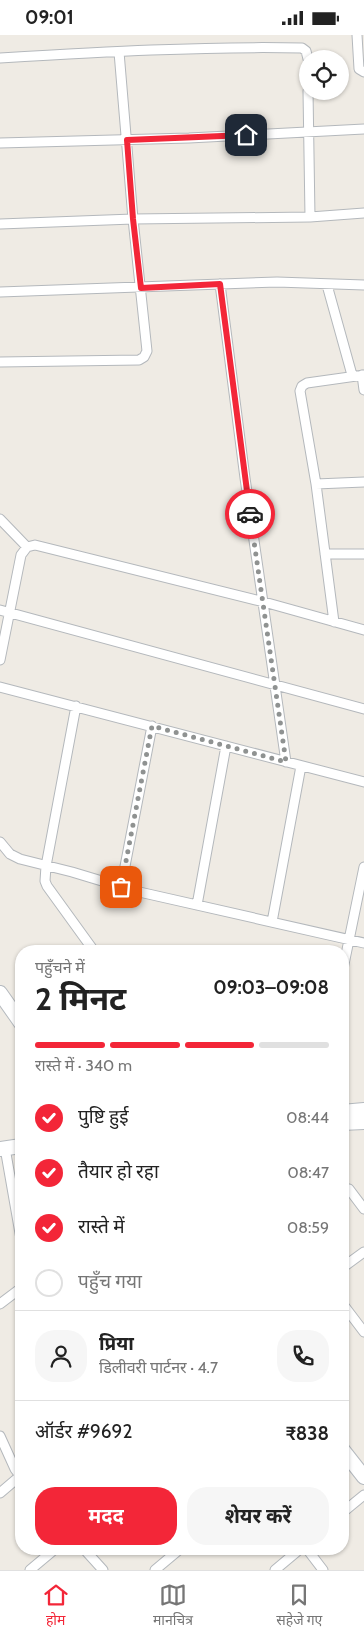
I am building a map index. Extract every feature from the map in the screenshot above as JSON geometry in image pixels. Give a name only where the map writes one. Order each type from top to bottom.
[{"type":"street","points":[[357,35],[359,69],[364,72]]},
{"type":"street","points":[[0,58],[170,49],[302,48],[305,50]]},
{"type":"street","points":[[0,363],[139,360],[144,357],[147,351],[133,219],[119,52]]},
{"type":"street","points":[[308,100],[310,217]]},
{"type":"street","points":[[0,143],[127,140],[364,129]]},
{"type":"street","points":[[0,224],[133,219],[310,217],[364,213]]},
{"type":"street","points":[[0,292],[278,282],[364,285]]},
{"type":"street","points":[[220,284],[244,469],[286,762]]},
{"type":"street","points":[[327,285],[352,375]]},
{"type":"street","points":[[334,622],[316,484],[300,391],[302,386],[307,383],[352,375],[363,375],[364,390]]},
{"type":"street","points":[[316,484],[364,482]]},
{"type":"street","points":[[0,519],[26,547]]},
{"type":"street","points":[[0,660],[4,611],[21,555],[26,547],[35,545],[264,602],[364,630]]},
{"type":"street","points":[[325,554],[364,554]]},
{"type":"street","points":[[4,611],[364,709]]},
{"type":"street","points":[[0,687],[364,782]]},
{"type":"street","points":[[76,707],[46,866],[45,881],[90,945]]},
{"type":"street","points":[[121,887],[152,726]]},
{"type":"street","points":[[196,905],[226,746]]},
{"type":"street","points":[[272,922],[301,766]]},
{"type":"street","points":[[0,842],[10,854],[20,859],[121,887],[364,943]]},
{"type":"street","points":[[349,945],[364,867]]},
{"type":"street","points":[[2,999],[15,1015]]},
{"type":"street","points":[[349,1111],[364,1110]]},
{"type":"street","points":[[349,1123],[364,1122]]},
{"type":"street","points":[[15,1147],[2,1148],[15,1210]]},
{"type":"street","points":[[349,1189],[364,1209]]},
{"type":"street","points":[[349,1263],[364,1253]]},
{"type":"street","points":[[0,1304],[15,1296]]},
{"type":"street","points":[[349,1312],[364,1332]]},
{"type":"street","points":[[0,1436],[15,1467]]},
{"type":"street","points":[[349,1458],[363,1475]]},
{"type":"street","points":[[0,1493],[15,1481]]},
{"type":"street","points":[[349,1507],[364,1495]]},
{"type":"street","points":[[30,1570],[47,1555]]},
{"type":"street","points":[[89,1555],[103,1570]]},
{"type":"street","points":[[155,1570],[173,1555]]},
{"type":"street","points":[[276,1570],[293,1555]]},
{"type":"street","points":[[312,1555],[324,1570]]},
{"type":"way so far","points":[[121,887],[152,726],[286,762],[250,514]]},
{"type":"route","points":[[246,135],[127,140],[141,288],[220,284],[250,514]]}]
